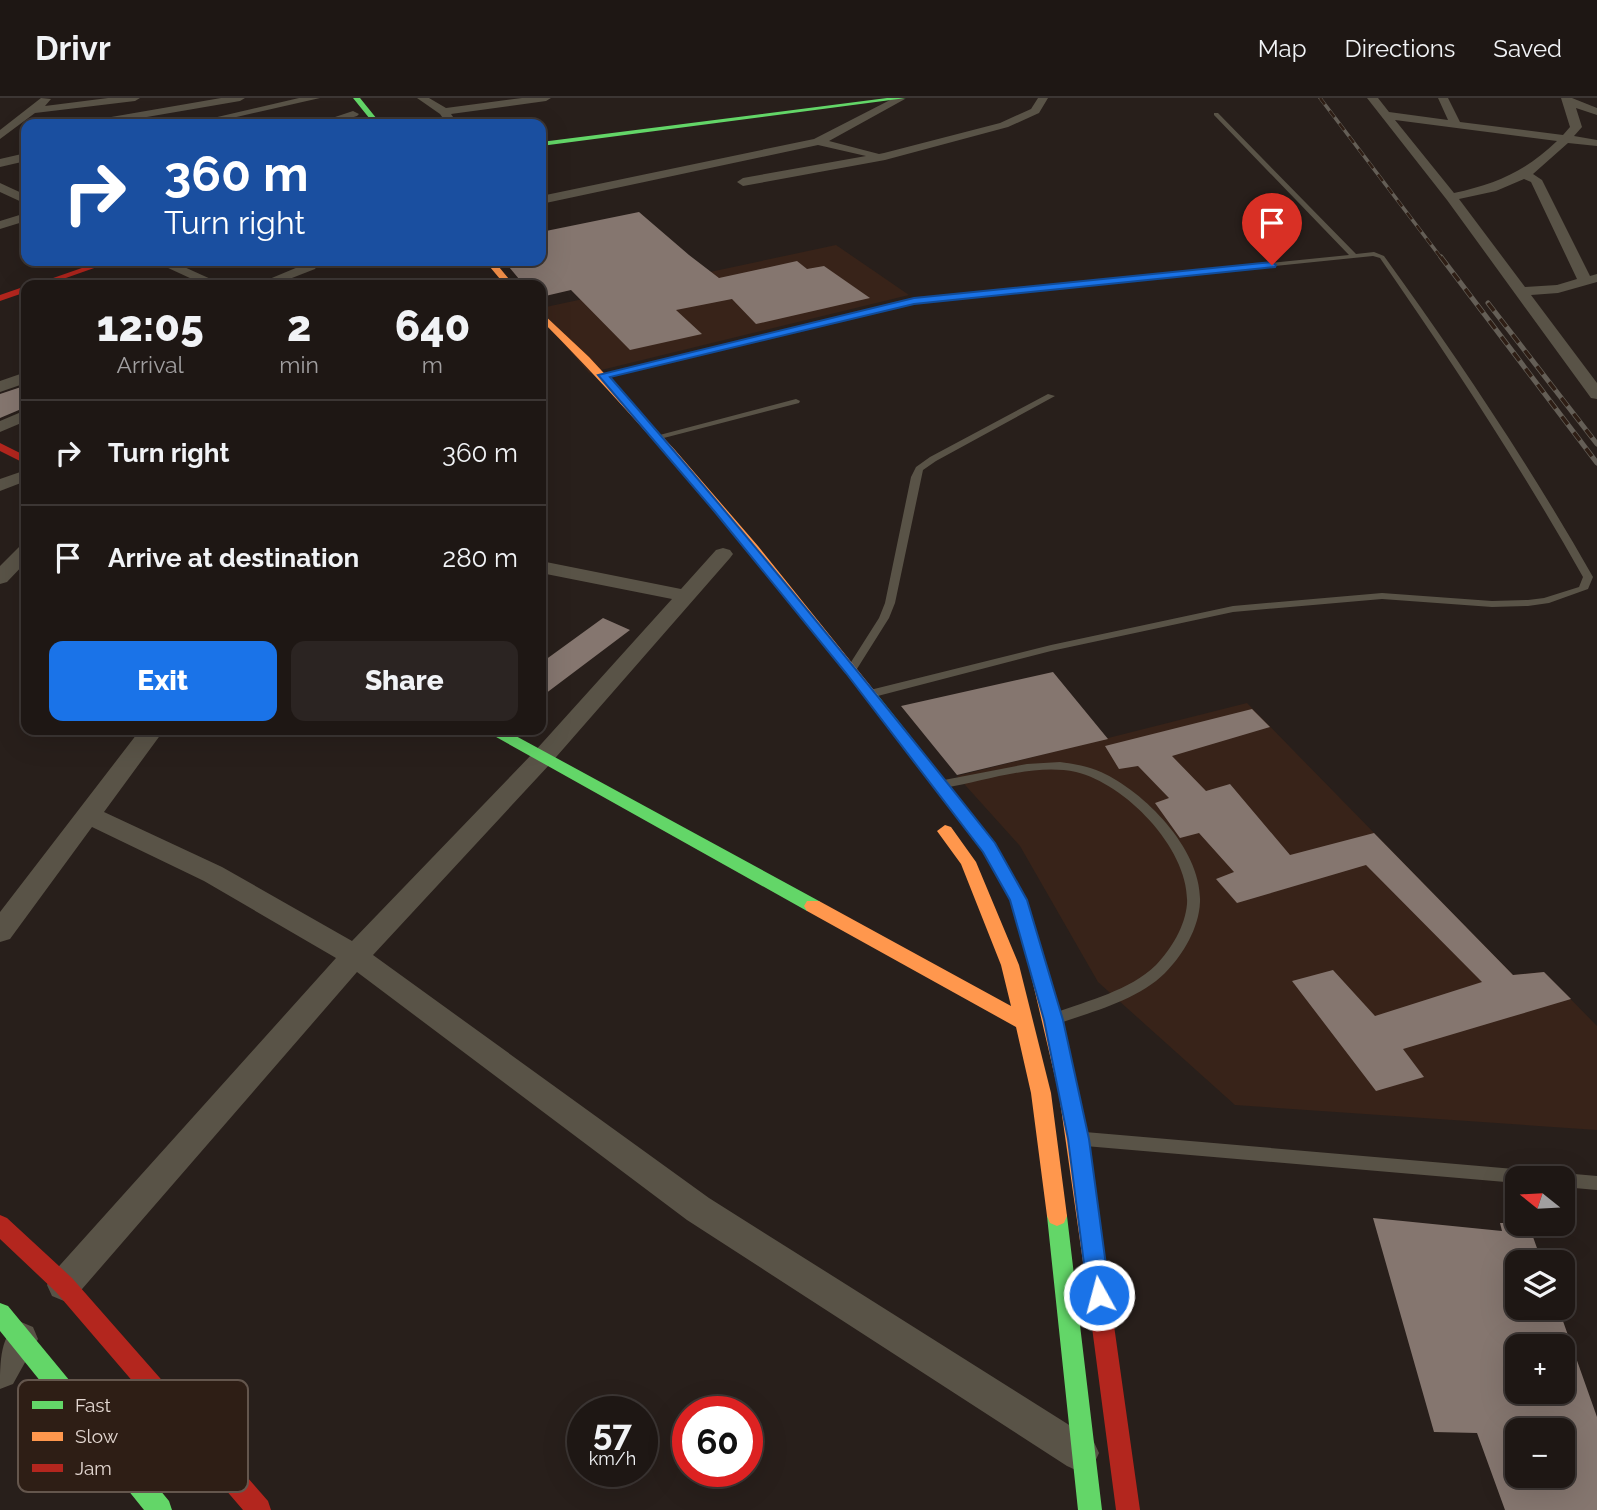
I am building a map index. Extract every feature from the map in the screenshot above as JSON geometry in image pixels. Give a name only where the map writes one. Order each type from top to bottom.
[{"type":"main road","points":[[342,98],[372,119]]},
{"type":"main road","points":[[546,143],[900,98]]},
{"type":"main road","points":[[53,280],[95,266]]},
{"type":"main road","points":[[482,266],[497,280]]},
{"type":"main road","points":[[0,298],[21,291]]},
{"type":"main road","points":[[546,320],[603,375],[720,509],[851,670],[989,848],[1018,900],[1053,1020],[1079,1139],[1128,1510]]},
{"type":"main road","points":[[546,342],[557,354]]},
{"type":"main road","points":[[0,446],[21,458]]},
{"type":"main road","points":[[503,735],[1023,1022]]},
{"type":"main road","points":[[936,820],[968,862],[1010,965],[1041,1093],[1090,1510]]},
{"type":"main road","points":[[0,1224],[64,1285],[146,1380]]},
{"type":"main road","points":[[11,1326],[55,1380]]},
{"type":"main road","points":[[145,1492],[160,1510]]},
{"type":"main road","points":[[242,1492],[258,1510]]},
{"type":"street","points":[[23,119],[48,98]]},
{"type":"street","points":[[34,110],[135,98]]},
{"type":"street","points":[[117,119],[240,98]]},
{"type":"street","points":[[212,119],[315,98]]},
{"type":"street","points":[[422,98],[444,112],[449,119]]},
{"type":"street","points":[[444,112],[546,98]]},
{"type":"street","points":[[546,199],[818,142],[900,98]]},
{"type":"street","points":[[743,182],[884,156],[1004,125],[1035,111],[1044,98]]},
{"type":"street","points":[[1372,98],[1523,291],[1597,394]]},
{"type":"street","points":[[1443,98],[1455,123]]},
{"type":"street","points":[[1451,197],[1527,176],[1576,127],[1568,100]]},
{"type":"street","points":[[1568,100],[1597,112]]},
{"type":"street","points":[[330,119],[357,106]]},
{"type":"street","points":[[1384,115],[1597,142]]},
{"type":"street","points":[[0,138],[21,121]]},
{"type":"street","points":[[0,138],[21,136]]},
{"type":"street","points":[[818,142],[884,156]]},
{"type":"street","points":[[0,163],[21,158]]},
{"type":"street","points":[[1523,291],[1558,289],[1592,280],[1536,180],[1527,176]]},
{"type":"street","points":[[0,187],[21,198]]},
{"type":"street","points":[[0,225],[21,219]]},
{"type":"street","points":[[172,266],[205,280]]},
{"type":"street","points":[[274,280],[308,266]]},
{"type":"street","points":[[296,280],[311,266]]},
{"type":"street","points":[[0,387],[21,379]]},
{"type":"street","points":[[0,427],[21,417]]},
{"type":"street","points":[[0,486],[21,477]]},
{"type":"street","points":[[64,1285],[355,956],[542,758],[723,555]]},
{"type":"street","points":[[0,578],[21,556]]},
{"type":"street","points":[[546,568],[686,596]]},
{"type":"street","points":[[0,932],[148,735]]},
{"type":"street","points":[[88,815],[213,874],[355,956],[698,1209],[1085,1456]]},
{"type":"street","points":[[0,1371],[11,1326]]},
{"type":"lane","points":[[1216,114],[1354,256]]},
{"type":"lane","points":[[603,375],[914,301],[1374,254],[1382,257],[1459,364],[1563,531],[1588,577],[1583,589],[1545,601],[1528,603],[1492,604],[1382,596],[1233,610],[1051,648],[870,695]]},
{"type":"lane","points":[[851,670],[879,628],[890,603],[912,488],[919,469],[1051,396]]},
{"type":"lane","points":[[656,437],[796,401]]},
{"type":"lane","points":[[941,785],[1046,767],[1079,768],[1116,785],[1136,799],[1152,815],[1180,854],[1193,894],[1192,913],[1174,952],[1145,981],[1053,1020]]},
{"type":"lane","points":[[1079,1139],[1505,1175]]},
{"type":"lane","points":[[1575,1181],[1597,1183]]},
{"type":"shaded area","points":[[836,245],[909,295],[589,373],[546,323],[546,307]]},
{"type":"shaded area","points":[[1247,703],[1513,975],[1544,972],[1597,1026],[1597,1130],[1235,1105],[1098,982],[1020,846],[957,776]]},
{"type":"building","points":[[639,212],[719,278],[797,261],[807,269],[824,266],[870,298],[756,324],[732,299],[676,310],[702,334],[630,350],[571,290],[546,296],[546,280],[520,280],[508,266],[546,266],[546,231]]},
{"type":"building","points":[[21,387],[21,409],[0,418],[0,394]]},
{"type":"building","points":[[603,618],[630,630],[546,693],[546,659]]},
{"type":"building","points":[[1053,672],[1108,739],[957,775],[901,706]]},
{"type":"building","points":[[1252,709],[1270,727],[1172,756],[1206,791],[1230,784],[1290,855],[1374,833],[1513,975],[1544,972],[1571,999],[1403,1049],[1424,1077],[1376,1091],[1292,981],[1333,970],[1375,1016],[1482,982],[1366,865],[1237,903],[1216,879],[1234,872],[1199,833],[1180,838],[1155,803],[1169,798],[1138,766],[1119,769],[1105,746]]},
{"type":"building","points":[[1373,1218],[1502,1231],[1500,1223],[1505,1223],[1505,1236],[1533,1236],[1538,1250],[1505,1250],[1505,1320],[1563,1320],[1568,1334],[1505,1334],[1505,1404],[1575,1404],[1575,1355],[1597,1417],[1597,1510],[1505,1510],[1477,1433],[1434,1432]]},
{"type":"railway","points":[[1320,98],[1442,259]]},
{"type":"railway","points":[[1441,257],[1597,463]]},
{"type":"railway","points":[[1488,303],[1597,444]]},
{"type":"traffic: fast","points":[[356,98],[374,119]]},
{"type":"traffic: fast","points":[[546,143],[903,98]]},
{"type":"traffic: fast","points":[[872,697],[989,847],[1018,900],[1040,975]]},
{"type":"traffic: fast","points":[[503,735],[813,906]]},
{"type":"traffic: fast","points":[[1057,1216],[1090,1510]]},
{"type":"traffic: fast","points":[[0,1314],[54,1380]]},
{"type":"traffic: fast","points":[[145,1492],[160,1510]]},
{"type":"traffic: slow","points":[[493,266],[506,280]]},
{"type":"traffic: slow","points":[[546,320],[629,405],[713,500],[872,697]]},
{"type":"traffic: slow","points":[[945,831],[968,862],[1010,965],[1041,1093],[1057,1216]]},
{"type":"traffic: slow","points":[[813,906],[1023,1022]]},
{"type":"traffic: slow","points":[[1040,975],[1069,1094],[1099,1297]]},
{"type":"traffic: jam","points":[[53,280],[95,266]]},
{"type":"traffic: jam","points":[[0,298],[21,291]]},
{"type":"traffic: jam","points":[[0,446],[21,458]]},
{"type":"traffic: jam","points":[[0,1225],[64,1285],[146,1380]]},
{"type":"traffic: jam","points":[[1099,1297],[1128,1510]]},
{"type":"traffic: jam","points":[[243,1492],[259,1510]]},
{"type":"route","points":[[1099,1295],[1079,1139],[1053,1020],[1018,900],[1004,873],[989,848],[851,670],[720,509],[603,375],[914,301],[1272,265]]}]
